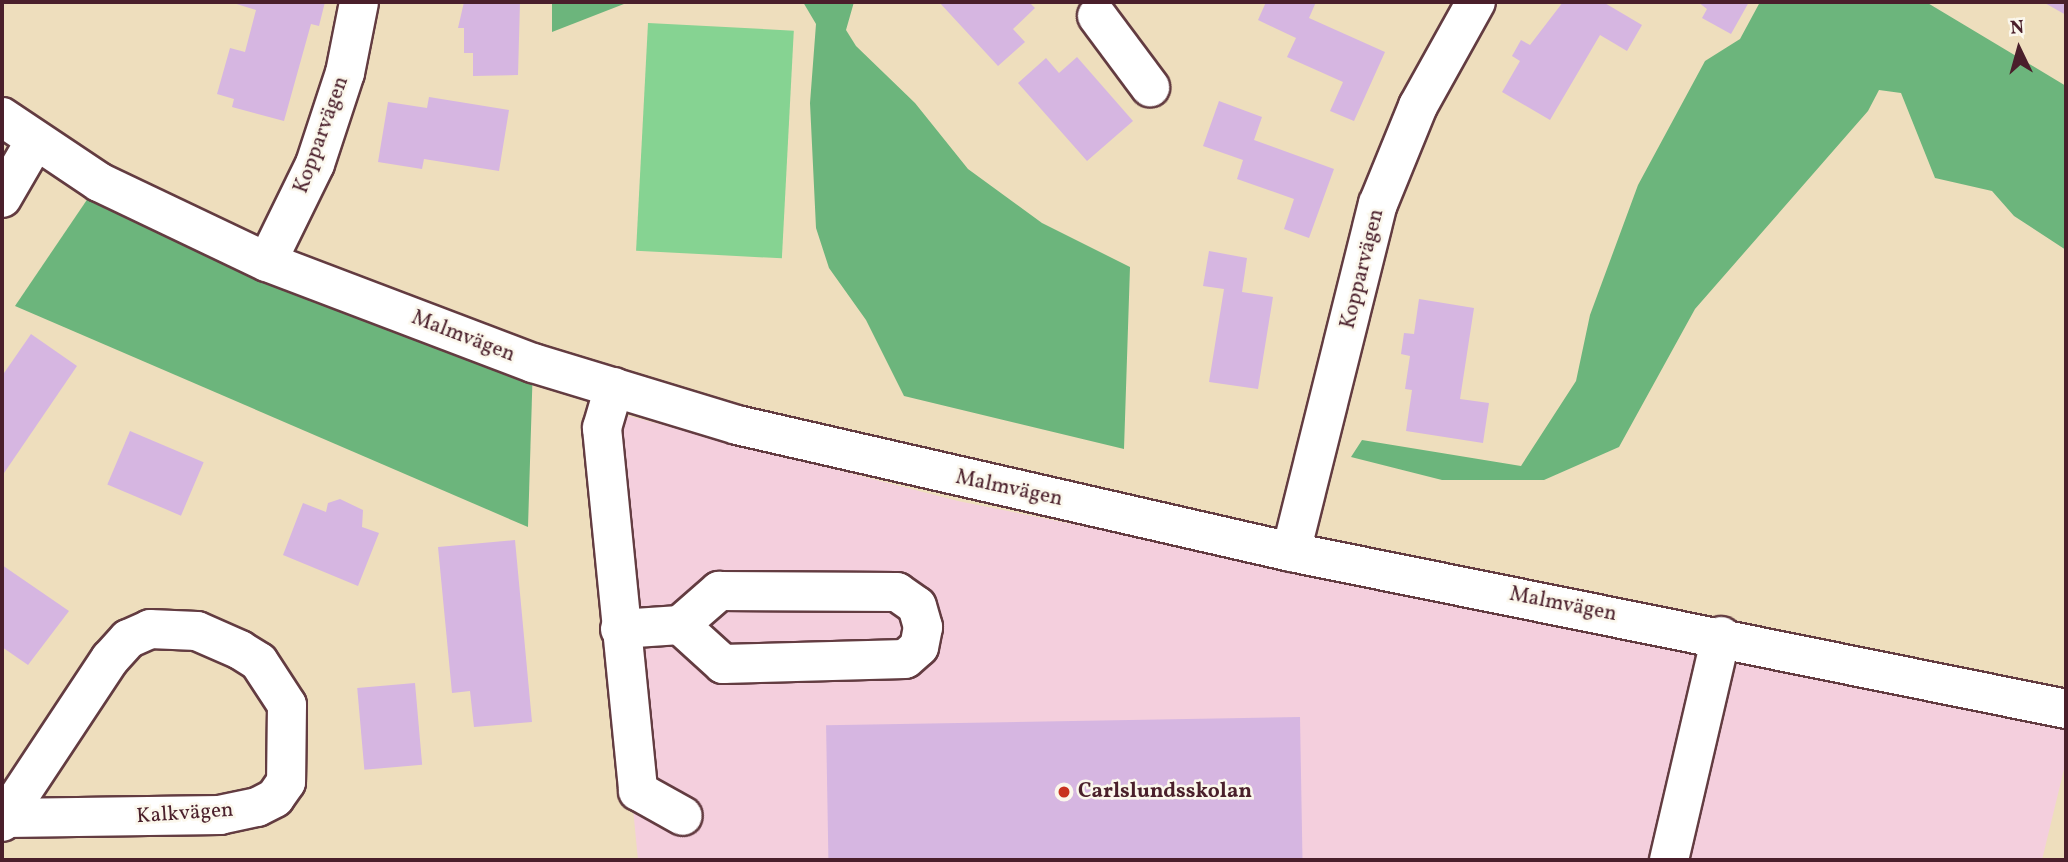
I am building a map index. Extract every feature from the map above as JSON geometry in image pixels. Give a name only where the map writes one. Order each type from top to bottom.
[{"type":"street","name":"Kopparvägen","points":[[267,262],[316,164],[359,2]]},
{"type":"street","name":"Kopparvägen","points":[[1291,552],[1378,204],[1418,106],[1476,2]]},
{"type":"street","points":[[1100,7],[1150,87]]},
{"type":"street","name":"Malmvägen","points":[[2,117],[35,141],[161,215],[267,262],[533,363],[614,387],[873,460],[1291,552],[1720,636],[2066,709]]},
{"type":"street","points":[[2,198],[35,141]]},
{"type":"street","points":[[614,387],[602,428],[638,791],[683,816]]},
{"type":"street","points":[[620,629],[680,625],[719,591],[897,592],[917,606],[923,627],[919,647],[905,659],[723,664],[680,625]]},
{"type":"street","name":"Kalkvägen","points":[[150,629],[197,631],[240,650],[259,662],[286,705],[286,782],[275,798],[257,807],[220,815],[4,820],[110,659],[128,639],[150,629]]},
{"type":"street","points":[[1669,860],[1720,636]]},
{"type":"shaded area","points":[[594,407],[958,501],[2066,724],[2066,761],[2042,860],[638,860]]},
{"type":"green space","points":[[552,2],[629,2],[552,32]]},
{"type":"green space","points":[[803,2],[854,2],[846,30],[856,46],[915,103],[968,169],[1042,223],[1130,267],[1124,449],[904,396],[866,320],[829,268],[816,228],[810,103],[816,24]]},
{"type":"green space","points":[[1760,2],[1926,2],[2066,86],[2066,250],[2014,216],[1992,191],[1935,178],[1901,93],[1879,90],[1868,111],[1695,309],[1619,447],[1544,480],[1442,480],[1351,457],[1362,440],[1521,466],[1576,381],[1590,315],[1638,185],[1705,61],[1740,39]]},
{"type":"green space","points":[[648,23],[794,31],[782,258],[636,251]]},
{"type":"green space","points":[[99,182],[533,363],[528,527],[15,306]]},
{"type":"building","points":[[230,2],[325,2],[319,26],[311,24],[284,121],[232,107],[234,99],[217,94],[230,48],[245,52],[256,10]]},
{"type":"building","points":[[464,2],[520,2],[518,75],[473,76],[473,53],[464,53],[464,28],[458,28]]},
{"type":"building","points":[[939,2],[1029,2],[1035,8],[1013,29],[1025,42],[998,66]]},
{"type":"building","points":[[1266,2],[1316,2],[1309,18],[1385,52],[1354,121],[1330,111],[1343,82],[1287,57],[1296,38],[1258,20]]},
{"type":"building","points":[[1563,2],[1603,2],[1642,25],[1627,51],[1600,35],[1550,120],[1502,92],[1520,61],[1512,56],[1521,40],[1530,45]]},
{"type":"building","points":[[1698,2],[1749,2],[1731,34],[1702,18],[1707,9]]},
{"type":"building","points":[[2043,2],[2066,2],[2066,15]]},
{"type":"building","points":[[1077,57],[1133,121],[1087,161],[1018,83],[1046,58],[1059,73]]},
{"type":"building","points":[[429,97],[509,110],[499,171],[424,159],[422,169],[378,162],[388,102],[427,108]]},
{"type":"building","points":[[1219,101],[1262,117],[1254,140],[1334,169],[1309,238],[1284,229],[1294,199],[1237,179],[1243,160],[1203,146]]},
{"type":"building","points":[[1209,251],[1247,258],[1242,292],[1273,297],[1258,389],[1209,382],[1224,289],[1203,286]]},
{"type":"building","points":[[1419,299],[1474,308],[1460,399],[1489,403],[1483,443],[1406,431],[1412,390],[1405,389],[1410,356],[1401,354],[1404,333],[1414,334]]},
{"type":"building","points":[[31,334],[77,366],[2,476],[2,376]]},
{"type":"building","points":[[130,431],[204,462],[181,516],[107,484]]},
{"type":"building","points":[[340,499],[363,510],[362,527],[379,533],[358,586],[283,555],[303,503],[326,512],[328,503]]},
{"type":"building","points":[[515,540],[532,722],[474,727],[470,691],[452,693],[438,547]]},
{"type":"building","points":[[2,565],[69,611],[28,665],[2,647]]},
{"type":"building","points":[[415,683],[422,765],[364,770],[357,688]]},
{"type":"building","name":"Carlslundsskolan","points":[[1300,717],[1302,860],[828,860],[826,725]]},
{"type":"place","name":"Carlslundsskolan","points":[[1064,792]]}]
